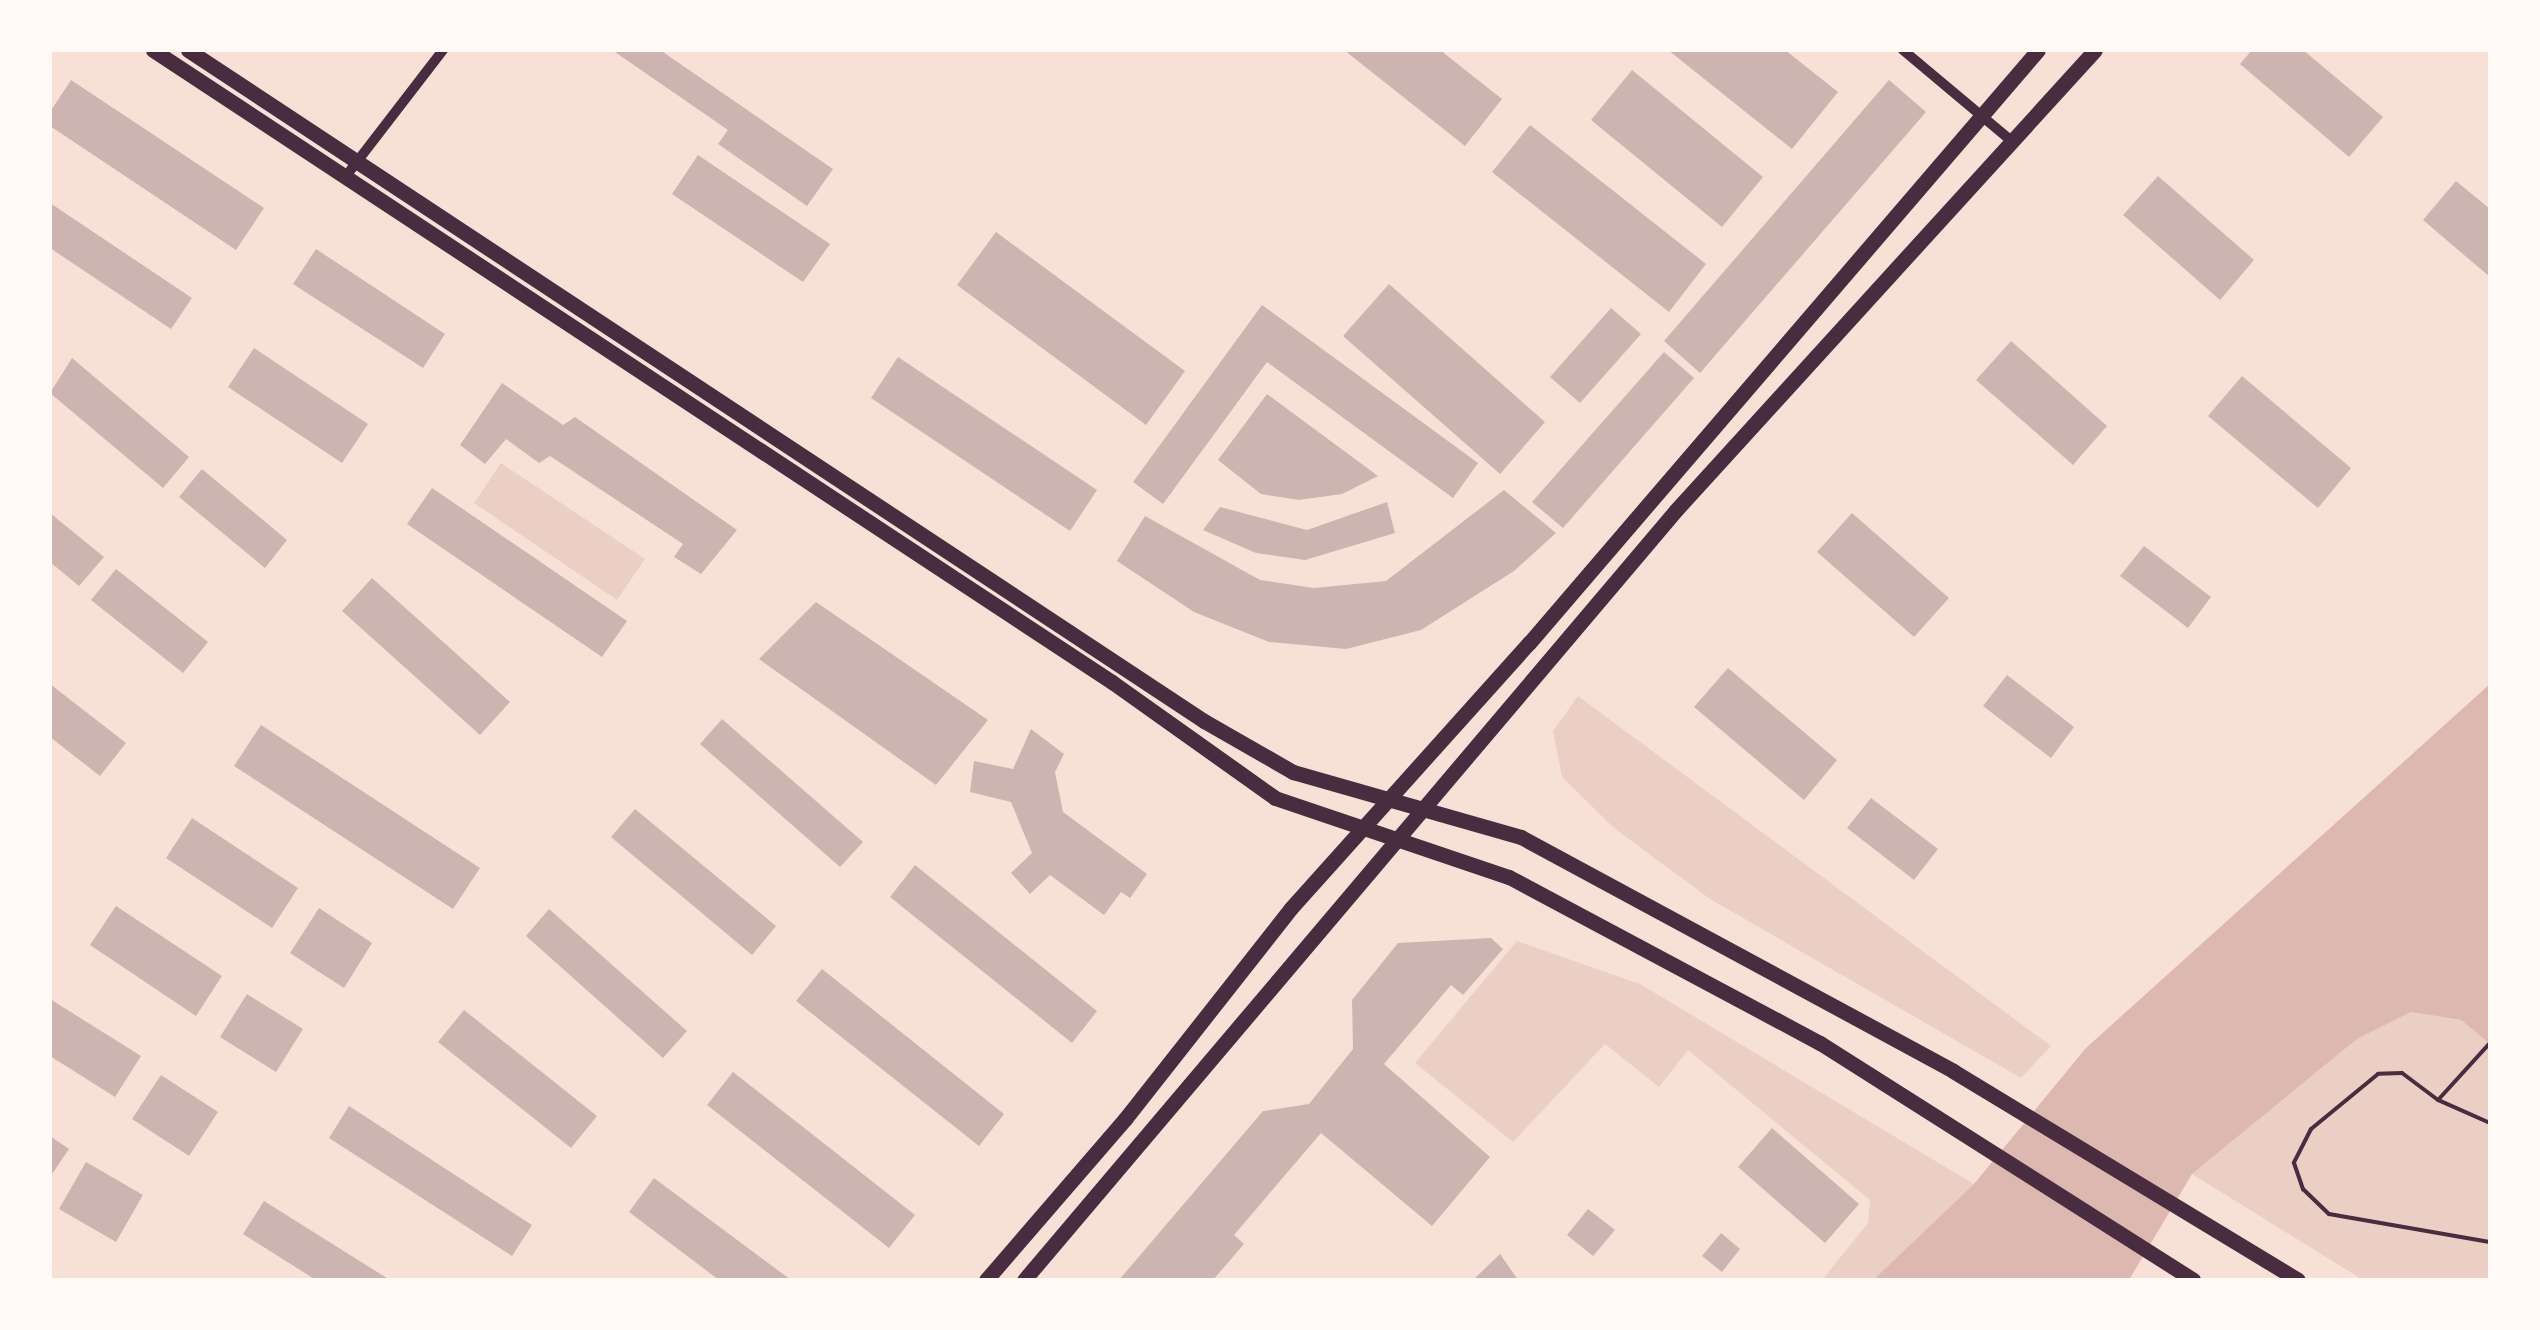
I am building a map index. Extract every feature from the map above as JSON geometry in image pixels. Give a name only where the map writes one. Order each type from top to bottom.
[{"type":"main road","points":[[153,50],[682,404],[1112,682],[1275,798],[1357,831],[1508,877],[1820,1043],[1924,1115],[2193,1280]]},
{"type":"main road","points":[[188,50],[1204,720],[1293,772],[1429,806],[1522,837],[1953,1071],[2298,1280]]},
{"type":"main road","points":[[986,1280],[1387,795],[1529,642],[2038,50]]},
{"type":"main road","points":[[1024,1280],[1676,510],[2015,144],[2095,50]]},
{"type":"street","points":[[346,176],[443,50]]},
{"type":"street","points":[[1903,50],[2015,144]]},
{"type":"path","points":[[2438,1100],[2489,1044]]},
{"type":"path","points":[[2490,1123],[2438,1100],[2402,1074],[2378,1074],[2311,1129],[2294,1163],[2303,1189],[2329,1214],[2490,1242]]},
{"type":"shaded area","points":[[501,463],[645,559],[617,600],[474,503]]},
{"type":"shaded area","points":[[2490,684],[2490,1044],[2461,1020],[2411,1012],[2357,1039],[2192,1174],[2129,1280],[1873,1280],[1974,1184],[2086,1048]]},
{"type":"shaded area","points":[[1578,696],[2051,1046],[2021,1078],[1710,899],[1614,828],[1562,777],[1553,731]]},
{"type":"shaded area","points":[[1517,941],[1640,984],[1974,1184],[1873,1280],[1822,1280],[1868,1223],[1870,1200],[1688,1050],[1659,1087],[1605,1044],[1513,1142],[1415,1063]]},
{"type":"shaded area","points":[[2411,1012],[2461,1020],[2490,1044],[2490,1280],[2363,1280],[2192,1174],[2357,1039]]},
{"type":"building","points":[[612,50],[660,50],[833,169],[807,206],[718,144],[728,130]]},
{"type":"building","points":[[1344,50],[1440,50],[1502,99],[1465,146]]},
{"type":"building","points":[[1668,50],[1785,50],[1838,92],[1792,149]]},
{"type":"building","points":[[2252,50],[2303,50],[2383,117],[2349,157],[2240,64]]},
{"type":"building","points":[[1632,70],[1763,177],[1722,227],[1591,120]]},
{"type":"building","points":[[71,80],[264,208],[236,250],[50,126],[50,112]]},
{"type":"building","points":[[1889,80],[1926,112],[1700,373],[1664,341]]},
{"type":"building","points":[[1530,125],[1706,264],[1669,312],[1492,172]]},
{"type":"building","points":[[698,155],[830,244],[803,282],[672,194]]},
{"type":"building","points":[[2158,176],[2254,260],[2220,300],[2123,215]]},
{"type":"building","points":[[2456,181],[2490,209],[2490,277],[2423,220]]},
{"type":"building","points":[[50,203],[192,298],[171,329],[50,248]]},
{"type":"building","points":[[996,232],[1185,371],[1146,425],[957,285]]},
{"type":"building","points":[[316,249],[445,334],[423,368],[293,284]]},
{"type":"building","points":[[1389,284],[1545,422],[1500,474],[1343,336]]},
{"type":"building","points":[[1262,305],[1478,463],[1453,498],[1267,362],[1163,504],[1133,482]]},
{"type":"building","points":[[1611,308],[1641,334],[1580,403],[1550,377]]},
{"type":"building","points":[[2011,341],[2107,426],[2073,465],[1976,380]]},
{"type":"building","points":[[254,348],[368,424],[342,463],[228,387]]},
{"type":"building","points":[[1664,352],[1694,378],[1563,528],[1532,502]]},
{"type":"building","points":[[898,357],[1097,490],[1070,531],[871,398]]},
{"type":"building","points":[[72,358],[189,457],[163,488],[50,393]]},
{"type":"building","points":[[2242,376],[2351,468],[2318,508],[2208,416]]},
{"type":"building","points":[[502,383],[563,425],[575,417],[737,530],[701,574],[674,557],[683,544],[550,456],[539,463],[506,439],[485,464],[460,445]]},
{"type":"building","points":[[1267,394],[1378,476],[1342,494],[1299,500],[1261,494],[1218,460]]},
{"type":"building","points":[[202,469],[287,540],[265,568],[179,497]]},
{"type":"building","points":[[432,488],[627,621],[602,657],[407,524]]},
{"type":"building","points":[[1504,490],[1556,533],[1514,571],[1421,630],[1346,649],[1269,642],[1194,612],[1117,561],[1145,516],[1260,580],[1314,588],[1386,581]]},
{"type":"building","points":[[1387,502],[1395,533],[1305,560],[1256,553],[1203,530],[1220,507],[1307,530]]},
{"type":"building","points":[[50,513],[104,557],[79,586],[50,562]]},
{"type":"building","points":[[1852,513],[1949,598],[1914,637],[1817,552]]},
{"type":"building","points":[[2144,546],[2211,597],[2188,628],[2120,576]]},
{"type":"building","points":[[116,569],[208,642],[183,673],[91,600]]},
{"type":"building","points":[[372,578],[510,702],[480,735],[342,611]]},
{"type":"building","points":[[816,602],[988,720],[936,785],[759,659]]},
{"type":"building","points":[[1728,668],[1837,760],[1804,800],[1694,707]]},
{"type":"building","points":[[2007,675],[2074,727],[2051,758],[1983,706]]},
{"type":"building","points":[[50,684],[126,743],[100,776],[50,737]]},
{"type":"building","points":[[722,719],[863,842],[840,867],[700,744]]},
{"type":"building","points":[[261,725],[480,868],[453,909],[234,766]]},
{"type":"building","points":[[1031,729],[1064,754],[1055,772],[1063,812],[1147,874],[1130,898],[1121,892],[1104,915],[1050,875],[1030,894],[1011,873],[1032,853],[1011,802],[970,792],[974,761],[1013,769]]},
{"type":"building","points":[[1871,798],[1938,849],[1914,880],[1847,828]]},
{"type":"building","points":[[635,809],[776,926],[752,955],[611,837]]},
{"type":"building","points":[[192,818],[298,888],[272,928],[166,858]]},
{"type":"building","points":[[915,865],[1097,1011],[1072,1043],[890,897]]},
{"type":"building","points":[[116,906],[222,976],[196,1016],[90,945]]},
{"type":"building","points":[[319,908],[372,943],[344,988],[290,953]]},
{"type":"building","points":[[549,909],[687,1031],[663,1058],[526,936]]},
{"type":"building","points":[[1491,938],[1503,949],[1463,995],[1451,985],[1384,1064],[1490,1157],[1432,1226],[1321,1133],[1234,1235],[1244,1244],[1213,1280],[1119,1280],[1263,1111],[1309,1104],[1353,1049],[1352,1000],[1398,943]]},
{"type":"building","points":[[822,969],[1004,1114],[979,1146],[796,1001]]},
{"type":"building","points":[[247,994],[303,1029],[276,1072],[220,1037]]},
{"type":"building","points":[[50,999],[141,1056],[115,1097],[50,1056]]},
{"type":"building","points":[[464,1010],[597,1116],[571,1148],[438,1042]]},
{"type":"building","points":[[733,1072],[915,1215],[889,1248],[707,1105]]},
{"type":"building","points":[[161,1075],[218,1112],[189,1156],[132,1119]]},
{"type":"building","points":[[349,1106],[532,1225],[512,1256],[329,1138]]},
{"type":"building","points":[[1772,1128],[1859,1204],[1825,1243],[1738,1167]]},
{"type":"building","points":[[50,1136],[69,1149],[50,1177]]},
{"type":"building","points":[[86,1162],[143,1195],[116,1242],[59,1209]]},
{"type":"building","points":[[654,1178],[791,1280],[719,1280],[629,1212]]},
{"type":"building","points":[[264,1201],[390,1280],[316,1280],[243,1234]]},
{"type":"building","points":[[1588,1209],[1615,1230],[1593,1256],[1567,1235]]},
{"type":"building","points":[[1721,1233],[1740,1249],[1722,1272],[1702,1256]]},
{"type":"building","points":[[1500,1254],[1518,1280],[1473,1280]]}]
